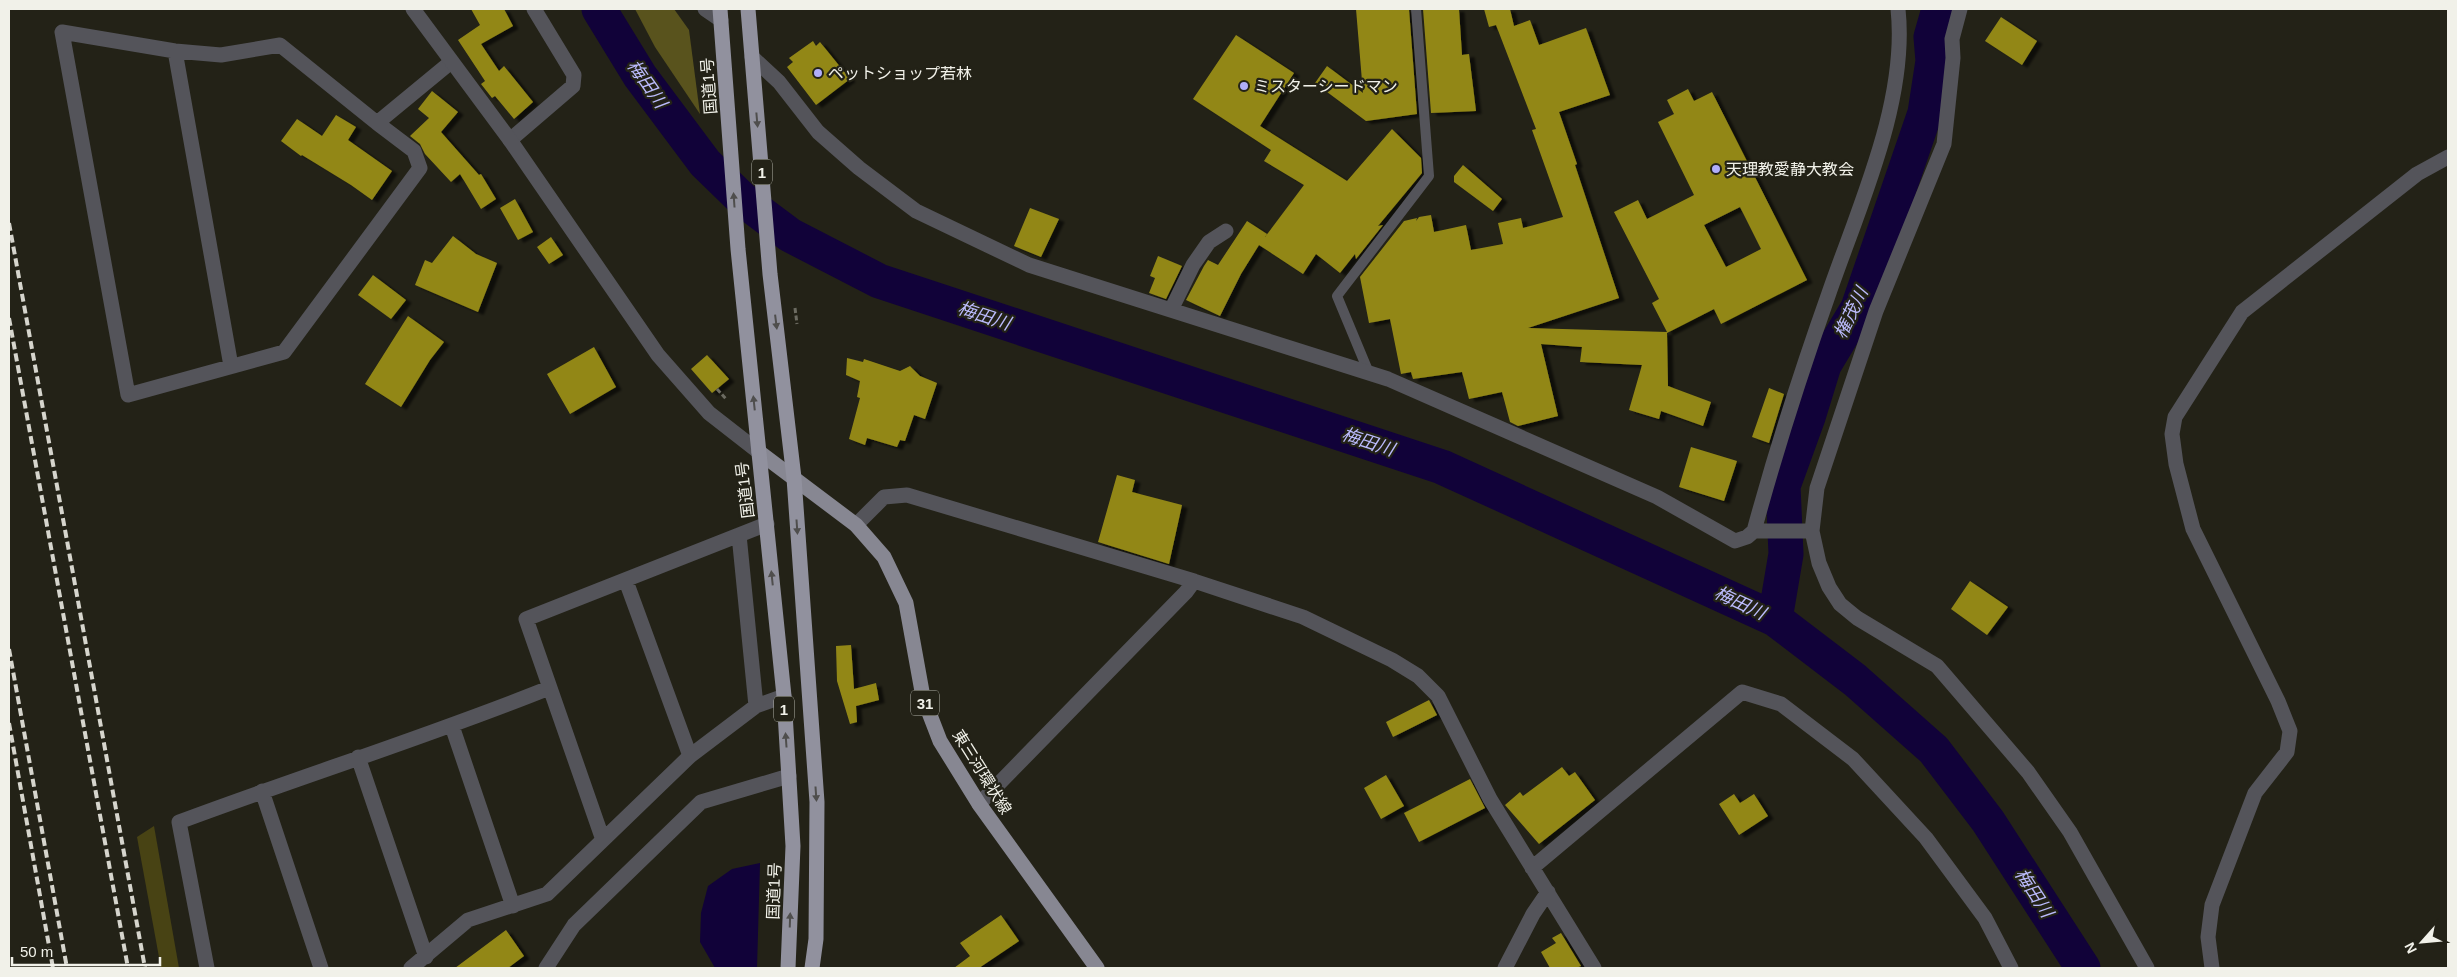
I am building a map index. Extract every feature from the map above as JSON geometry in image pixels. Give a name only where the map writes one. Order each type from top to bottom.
[{"type":"highway","name":"1","points":[[748,9],[770,274],[794,478],[817,802],[816,939],[812,968]]},
{"type":"highway","name":"国道1号","points":[[721,14],[738,249],[784,696],[793,846],[788,968]]},
{"type":"main road","name":"東三河環状線","points":[[759,452],[856,525],[884,557],[900,587],[910,620],[919,679],[931,720],[949,759],[979,804],[1097,968]]},
{"type":"street","points":[[413,9],[510,140],[658,355],[709,413],[759,452]]},
{"type":"street","points":[[510,140],[573,86],[574,75],[534,9]]},
{"type":"street","points":[[705,9],[721,14]]},
{"type":"street","points":[[1756,531],[1778,440],[1867,186],[1893,98],[1901,34],[1898,9]]},
{"type":"street","points":[[1960,9],[1952,39],[1953,58],[1944,144],[1876,312],[1817,488],[1808,531],[1829,587],[1840,604],[1857,618],[1937,666],[2028,772],[2070,832],[2147,968]]},
{"type":"street","points":[[62,32],[175,51],[221,54],[280,45],[414,151],[420,168],[284,352],[128,396],[62,32]]},
{"type":"street","points":[[175,51],[231,366]]},
{"type":"street","points":[[377,123],[451,62]]},
{"type":"street","points":[[752,64],[779,82],[818,132],[860,168],[916,211],[1029,265],[1397,383],[1657,497],[1735,540],[1747,537],[1756,531],[1808,531]]},
{"type":"street","points":[[2212,968],[2208,937],[2212,905],[2255,793],[2287,752],[2290,731],[2278,701],[2193,529],[2176,464],[2172,434],[2174,417],[2242,312],[2418,174],[2448,157]]},
{"type":"street","points":[[1171,310],[1193,265],[1209,242],[1226,231]]},
{"type":"street","points":[[856,525],[884,497],[907,495],[1194,581],[1303,617],[1392,660],[1418,676],[1438,696],[1490,799],[1594,968]]},
{"type":"street","points":[[603,840],[526,619],[767,524]]},
{"type":"street","points":[[739,535],[756,706]]},
{"type":"street","points":[[626,581],[690,756]]},
{"type":"street","points":[[979,804],[1186,592],[1194,581]]},
{"type":"street","points":[[207,968],[179,822],[358,757],[452,726],[549,688]]},
{"type":"street","points":[[1532,868],[1742,692],[1781,704],[1853,759],[1926,838],[1985,918],[2011,968]]},
{"type":"street","points":[[411,968],[468,920],[547,894],[690,756],[756,706],[784,696]]},
{"type":"street","points":[[452,726],[513,906]]},
{"type":"street","points":[[358,757],[426,957]]},
{"type":"street","points":[[546,968],[574,925],[701,802],[789,776]]},
{"type":"street","points":[[262,791],[321,968]]},
{"type":"street","points":[[1505,968],[1533,914],[1548,892]]},
{"type":"lane","points":[[1369,373],[1337,296],[1429,176],[1416,9]]},
{"type":"path","points":[[795,308],[797,324]]},
{"type":"path","points":[[718,389],[726,399]]},
{"type":"shaded area","points":[[635,9],[674,9],[689,30],[700,114],[655,47]]},
{"type":"shaded area","points":[[154,826],[179,968],[161,968],[137,837]]},
{"type":"shaded area","points":[[760,863],[757,968],[715,968],[700,942],[701,913],[708,886],[732,869]]},
{"type":"building","points":[[471,9],[504,9],[513,26],[481,44],[499,71],[504,66],[533,102],[514,119],[495,96],[492,98],[481,84],[485,81],[458,40],[480,25]]},
{"type":"building","points":[[1356,9],[1409,9],[1417,114],[1366,121],[1315,83],[1327,66],[1363,93]]},
{"type":"building","points":[[1423,9],[1459,9],[1462,55],[1469,54],[1476,111],[1431,113]]},
{"type":"building","points":[[1484,9],[1510,9],[1514,26],[1530,20],[1539,45],[1586,28],[1610,95],[1559,112],[1619,298],[1528,328],[1667,332],[1652,303],[1659,299],[1614,212],[1638,200],[1647,219],[1694,195],[1658,122],[1674,114],[1667,100],[1688,89],[1694,101],[1712,92],[1807,280],[1721,324],[1714,309],[1667,333],[1668,386],[1711,402],[1703,426],[1661,411],[1659,419],[1629,410],[1642,365],[1580,362],[1582,347],[1541,344],[1558,416],[1518,426],[1510,422],[1502,392],[1469,399],[1462,372],[1413,379],[1411,372],[1401,374],[1390,319],[1369,323],[1360,277],[1404,221],[1417,218],[1416,221],[1419,217],[1431,215],[1434,232],[1466,225],[1471,250],[1503,244],[1498,223],[1521,218],[1523,228],[1563,217],[1532,130],[1536,129],[1496,25],[1489,27]],"holes":[[[1740,207],[1761,249],[1726,267],[1704,225]]]},
{"type":"building","points":[[2001,17],[2037,41],[2022,65],[1985,41]]},
{"type":"building","points":[[1236,35],[1294,73],[1260,126],[1347,181],[1392,129],[1421,158],[1422,173],[1378,226],[1383,225],[1356,259],[1355,254],[1340,273],[1316,254],[1303,274],[1259,245],[1241,274],[1220,316],[1186,300],[1204,266],[1208,260],[1218,265],[1247,221],[1267,234],[1265,237],[1304,185],[1264,161],[1271,150],[1193,99]]},
{"type":"building","name":"ペットショップ若林","points":[[813,41],[816,46],[820,42],[850,79],[816,105],[787,67],[793,62],[789,58]]},
{"type":"building","points":[[432,91],[458,112],[441,132],[479,175],[481,174],[496,199],[481,209],[460,174],[451,182],[425,154],[420,144],[410,136],[429,118],[418,109]]},
{"type":"building","points":[[336,115],[356,127],[348,140],[392,171],[372,200],[351,185],[301,156],[281,141],[297,119],[322,136]]},
{"type":"building","points":[[1463,165],[1502,199],[1493,211],[1454,182],[1454,176]]},
{"type":"building","points":[[515,199],[533,232],[518,240],[500,208]]},
{"type":"building","points":[[1030,208],[1059,219],[1041,257],[1014,246]]},
{"type":"building","points":[[453,236],[476,254],[497,263],[478,312],[415,285],[425,260],[432,263]]},
{"type":"building","points":[[551,237],[563,255],[549,264],[537,247]]},
{"type":"building","points":[[1158,256],[1182,266],[1166,299],[1149,293],[1155,278],[1150,276]]},
{"type":"building","points":[[373,275],[406,300],[391,319],[358,295]]},
{"type":"building","points":[[408,316],[444,342],[430,360],[401,407],[365,384]]},
{"type":"building","points":[[594,347],[616,387],[570,414],[547,374]]},
{"type":"building","points":[[707,355],[729,379],[712,393],[691,369]]},
{"type":"building","points":[[847,358],[863,362],[864,359],[900,371],[910,366],[920,376],[937,383],[925,419],[914,415],[905,441],[900,440],[897,447],[867,438],[865,445],[849,439],[860,398],[857,397],[860,381],[846,375]]},
{"type":"building","points":[[1769,388],[1784,394],[1769,443],[1752,437]]},
{"type":"building","points":[[1691,447],[1737,461],[1724,501],[1679,487]]},
{"type":"building","points":[[1117,475],[1135,480],[1132,492],[1182,505],[1169,564],[1098,542]]},
{"type":"building","points":[[1970,581],[2008,607],[1987,635],[1951,609]]},
{"type":"building","points":[[851,645],[854,689],[876,683],[879,700],[856,706],[857,722],[850,724],[837,681],[836,646]]},
{"type":"building","points":[[1429,700],[1437,715],[1393,737],[1386,722]]},
{"type":"building","points":[[1562,767],[1569,776],[1575,772],[1595,800],[1539,844],[1505,805],[1520,792],[1523,796]]},
{"type":"building","points":[[1386,775],[1404,806],[1381,819],[1364,788]]},
{"type":"building","points":[[1470,779],[1485,808],[1419,842],[1404,813]]},
{"type":"building","points":[[1734,794],[1740,803],[1754,794],[1768,816],[1739,835],[1719,804]]},
{"type":"building","points":[[1001,915],[1019,941],[979,968],[954,968],[970,956],[960,943]]},
{"type":"building","points":[[506,930],[524,956],[508,968],[455,968]]},
{"type":"building","points":[[1561,933],[1581,966],[1576,968],[1550,968],[1541,952],[1556,943],[1552,938]]},
{"type":"waterway","name":"梅田川","points":[[599,9],[640,76],[705,163],[742,199],[790,235],[879,281],[1442,467],[1775,619],[1855,680],[1934,750],[1988,821],[2083,968]]},
{"type":"waterway","name":"権茂川","points":[[1775,619],[1786,554],[1783,486],[1808,417],[1824,365],[1858,308],[1925,113],[1933,61],[1931,37],[1939,9]]},
{"type":"railway","points":[[9,223],[145,968]]},
{"type":"railway","points":[[9,318],[128,968]]},
{"type":"railway","points":[[9,649],[67,968]]},
{"type":"railway","points":[[9,723],[53,968]]},
{"type":"place","name":"ペットショップ若林","points":[[818,73]]},
{"type":"place","name":"ミスターシードマン","points":[[1244,86]]},
{"type":"place","name":"天理教愛静大教会","points":[[1716,169]]}]
